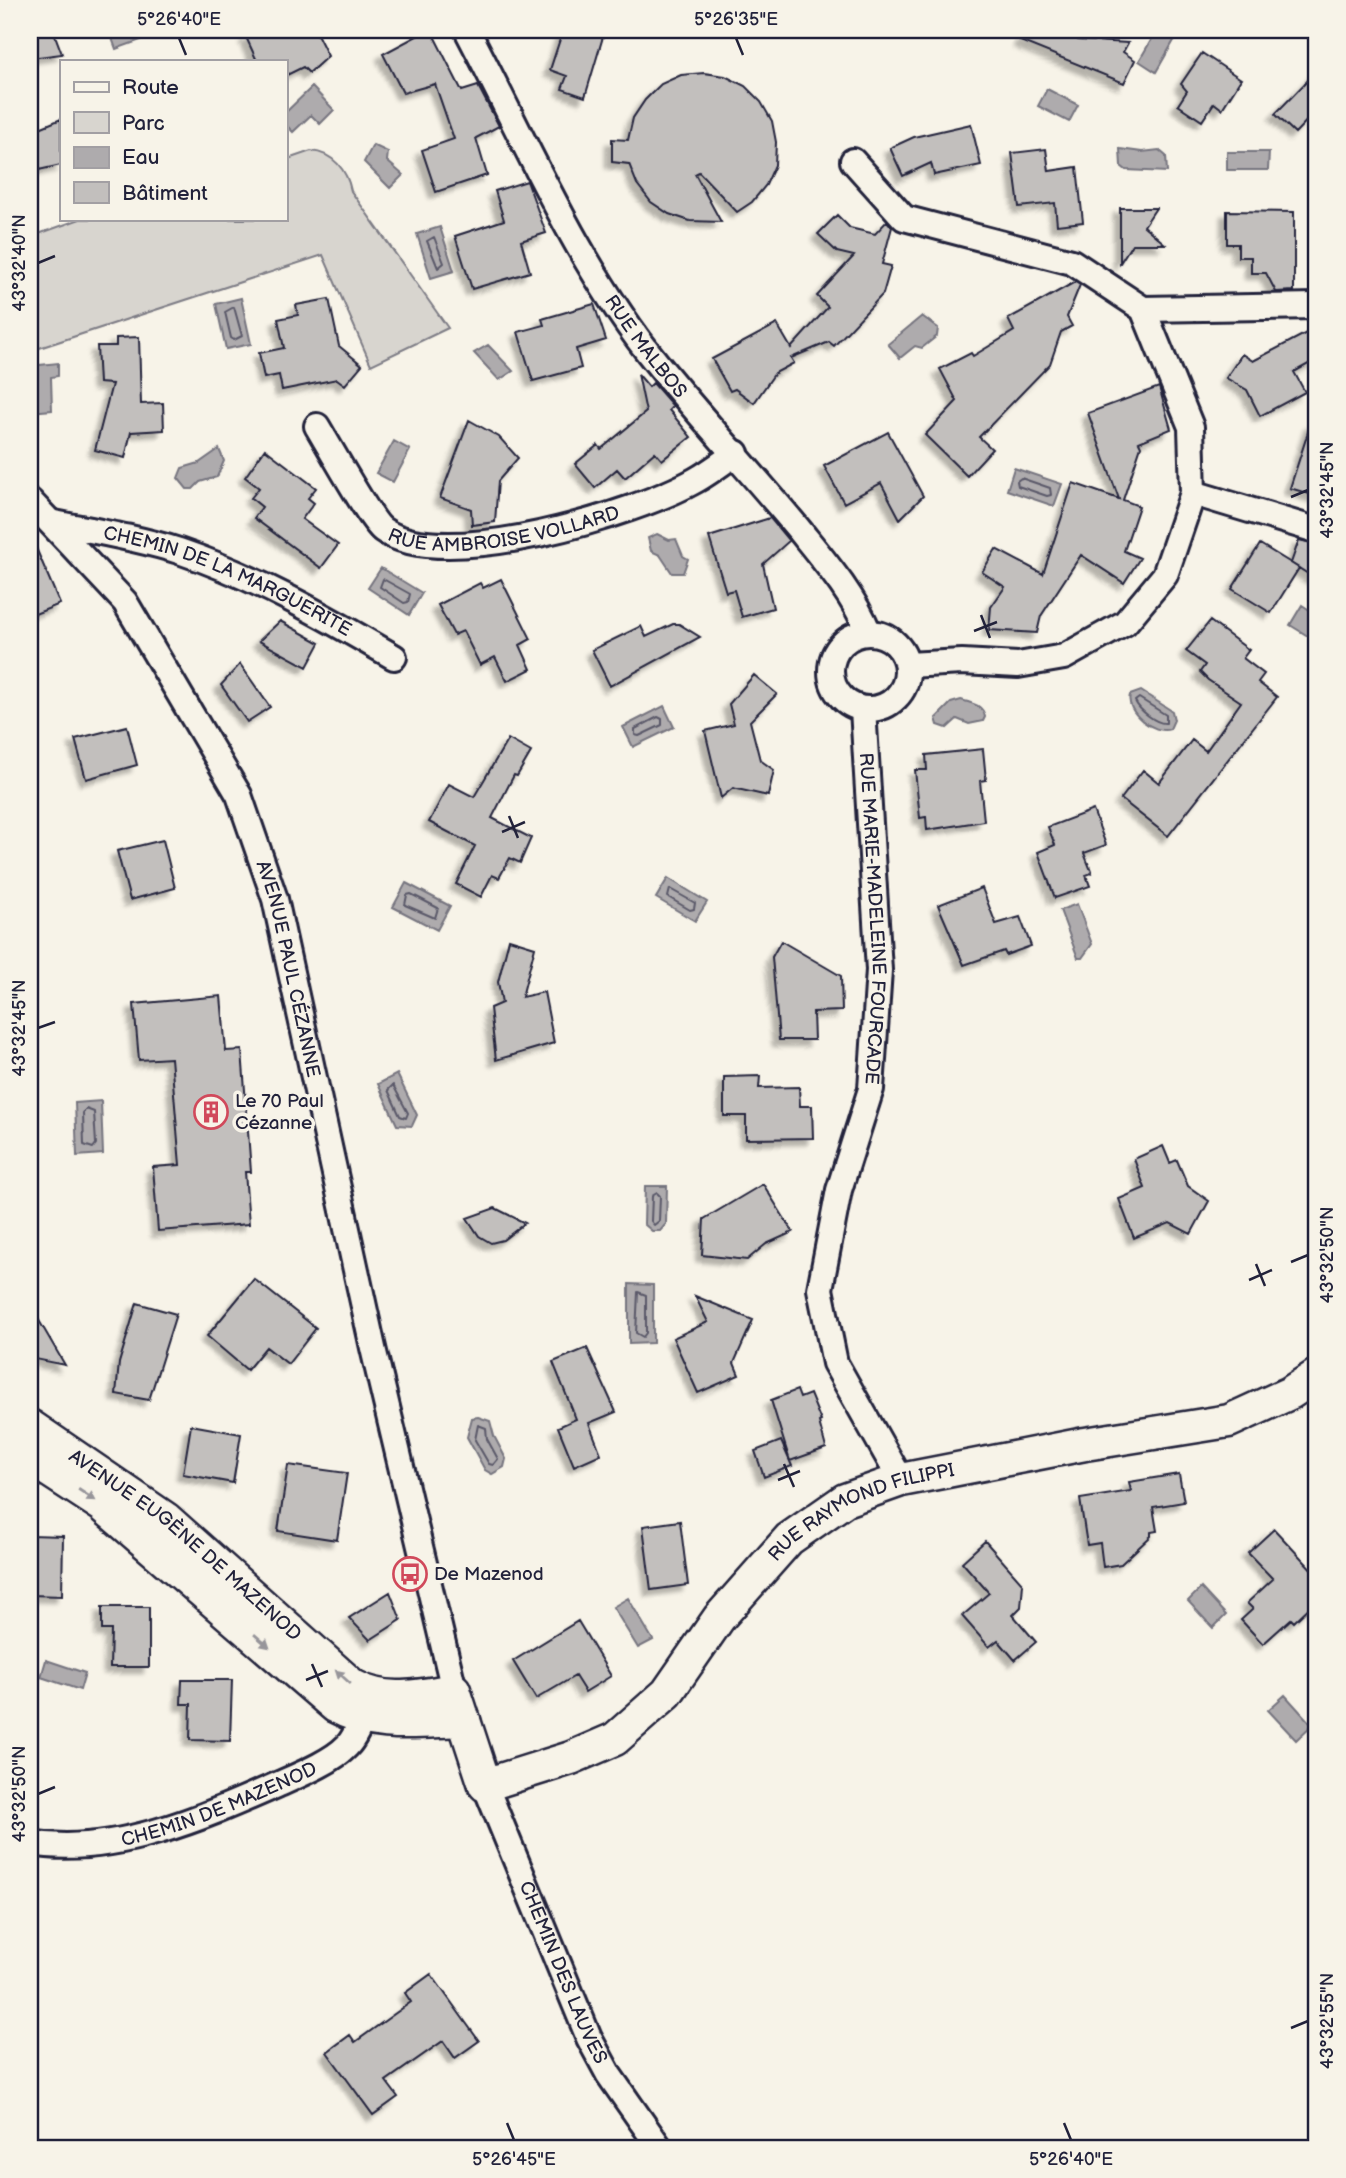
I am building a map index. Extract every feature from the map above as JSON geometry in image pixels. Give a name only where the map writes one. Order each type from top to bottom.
[{"type":"street","name":"RUE MALBOS","points":[[467,30],[553,202],[613,304],[659,366],[817,551],[861,612],[869,633]]},
{"type":"street","points":[[853,161],[904,218],[1072,262],[1143,309],[1191,426],[1193,494],[1165,575],[1125,623],[1064,657],[1018,665],[962,662],[908,666]]},
{"type":"street","points":[[1143,309],[1316,306]]},
{"type":"street","name":"RUE AMBROISE VOLLARD","points":[[317,426],[382,529],[414,542],[463,544],[542,534],[587,523],[696,480],[736,453]]},
{"type":"street","points":[[1193,494],[1316,530]]},
{"type":"street","name":"AVENUE PAUL CÉZANNE","points":[[30,501],[54,523],[125,602],[239,795],[275,899],[373,1348],[454,1690],[485,1784]]},
{"type":"street","name":"CHEMIN DE LA MARGUERITE","points":[[54,523],[178,551],[271,587],[394,657]]},
{"type":"street","points":[[869,633],[880,634],[898,646],[908,666],[907,678],[896,698],[875,709],[852,706],[835,690],[831,667],[840,646],[858,634],[869,633]]},
{"type":"street","name":"RUE MARIE-MADELEINE FOURCADE","points":[[863,709],[879,970],[871,1089],[839,1189],[820,1289],[835,1363],[901,1480]]},
{"type":"street","name":"RUE RAYMOND FILIPPI","points":[[485,1784],[571,1758],[615,1739],[667,1693],[719,1618],[789,1539],[845,1500],[901,1480],[1086,1444],[1229,1421],[1290,1393],[1316,1376]]},
{"type":"street","name":"AVENUE EUGÈNE DE MAZENOD","points":[[30,1426],[166,1519],[353,1686],[367,1707],[391,1723],[464,1720]]},
{"type":"street","name":"AVENUE EUGÈNE DE MAZENOD","points":[[30,1458],[102,1505],[335,1706],[367,1707],[454,1690]]},
{"type":"street","name":"CHEMIN DE MAZENOD","points":[[30,1843],[51,1846],[111,1841],[181,1824],[223,1809],[305,1772],[347,1746],[367,1707]]},
{"type":"street","name":"CHEMIN DES LAUVES","points":[[485,1784],[589,2038],[609,2075],[660,2148]]},
{"type":"green space","points":[[311,151],[326,155],[338,164],[351,191],[448,328],[371,365],[323,255],[30,351],[30,237],[77,220],[287,220],[287,159]]},
{"type":"green space","points":[[1316,1412],[1316,1474],[1310,1438],[1312,1416]]},
{"type":"water","points":[[109,30],[138,30],[141,40],[116,49]]},
{"type":"water","points":[[1157,30],[1165,30],[1176,37],[1156,72],[1139,61]]},
{"type":"water","points":[[312,87],[334,110],[320,124],[311,115],[293,132],[287,126],[287,111]]},
{"type":"water","points":[[1047,89],[1078,105],[1069,122],[1038,106]]},
{"type":"water","points":[[373,145],[388,152],[387,161],[403,175],[390,188],[364,162]]},
{"type":"water","points":[[1120,149],[1142,152],[1159,150],[1166,156],[1167,172],[1126,170],[1121,166]]},
{"type":"water","points":[[1227,152],[1269,152],[1268,170],[1227,170]]},
{"type":"water","points":[[440,227],[454,271],[431,278],[417,234]]},
{"type":"water","points":[[241,298],[251,344],[226,349],[216,304]]},
{"type":"water","points":[[922,316],[938,328],[937,336],[922,348],[915,346],[900,358],[888,344]]},
{"type":"water","points":[[488,345],[513,371],[499,380],[474,353]]},
{"type":"water","points":[[58,363],[58,376],[51,377],[52,410],[30,412],[30,366]]},
{"type":"water","points":[[394,441],[410,450],[393,482],[376,473]]},
{"type":"water","points":[[219,449],[224,461],[217,477],[200,482],[193,489],[187,489],[178,478],[182,468],[199,463]]},
{"type":"water","points":[[1014,468],[1062,484],[1054,506],[1007,490]]},
{"type":"water","points":[[657,534],[669,540],[676,539],[683,556],[688,559],[683,573],[672,573],[660,555],[651,551],[648,538]]},
{"type":"water","points":[[381,568],[422,593],[409,615],[368,588]]},
{"type":"water","points":[[1302,605],[1316,614],[1316,641],[1290,625]]},
{"type":"water","points":[[1141,691],[1172,711],[1174,720],[1170,729],[1156,729],[1136,715],[1130,695]]},
{"type":"water","points":[[961,700],[979,707],[984,713],[983,721],[969,724],[957,719],[947,728],[938,725],[936,718],[951,703]]},
{"type":"water","points":[[664,706],[674,727],[633,747],[623,727]]},
{"type":"water","points":[[668,878],[707,902],[695,921],[656,898]]},
{"type":"water","points":[[406,883],[450,906],[437,930],[393,907]]},
{"type":"water","points":[[1077,904],[1092,944],[1082,958],[1078,958],[1060,910]]},
{"type":"water","points":[[397,1074],[417,1115],[412,1126],[397,1125],[378,1084]]},
{"type":"water","points":[[101,1101],[103,1154],[77,1156],[75,1103]]},
{"type":"water","points":[[645,1186],[667,1186],[666,1224],[660,1231],[652,1231],[644,1224]]},
{"type":"water","points":[[629,1284],[653,1285],[653,1343],[629,1344]]},
{"type":"water","points":[[472,1418],[490,1421],[494,1436],[506,1459],[504,1467],[492,1474],[485,1470],[467,1437]]},
{"type":"water","points":[[1201,1588],[1226,1615],[1213,1628],[1188,1601]]},
{"type":"water","points":[[628,1598],[653,1640],[638,1648],[613,1607]]},
{"type":"water","points":[[46,1660],[85,1673],[80,1690],[41,1677]]},
{"type":"water","points":[[1285,1695],[1312,1725],[1296,1740],[1268,1710]]},
{"type":"building","points":[[30,30],[53,30],[62,54],[30,58]]},
{"type":"building","points":[[262,30],[315,30],[328,56],[309,73],[303,67],[287,75],[287,60],[257,60],[246,37]]},
{"type":"building","points":[[431,30],[462,91],[478,86],[499,126],[476,138],[487,175],[436,192],[422,150],[454,139],[435,84],[403,93],[383,54]]},
{"type":"building","points":[[563,30],[582,36],[584,30],[605,30],[585,97],[562,89],[567,76],[550,70]]},
{"type":"building","points":[[1055,30],[1078,30],[1078,40],[1128,43],[1123,52],[1135,60],[1124,83],[1020,41],[1022,36],[1054,38]]},
{"type":"building","points":[[1202,53],[1241,79],[1222,109],[1214,103],[1202,121],[1178,105],[1187,91],[1181,84]]},
{"type":"building","points":[[1316,72],[1316,111],[1295,133],[1275,114]]},
{"type":"building","points":[[704,73],[725,76],[745,86],[761,102],[772,121],[776,142],[775,165],[766,185],[752,202],[737,212],[699,172],[695,174],[721,222],[690,221],[669,214],[651,202],[637,184],[629,164],[612,162],[612,139],[628,140],[633,118],[645,100],[661,84],[681,75]]},
{"type":"building","points":[[60,119],[60,165],[30,172],[30,132]]},
{"type":"building","points":[[971,124],[981,165],[934,175],[931,163],[903,176],[890,148],[914,137]]},
{"type":"building","points":[[1046,149],[1049,171],[1077,167],[1083,222],[1057,225],[1055,203],[1019,207],[1012,153]]},
{"type":"building","points":[[527,181],[546,233],[521,241],[530,272],[472,289],[455,236],[504,220],[495,191]]},
{"type":"building","points":[[1120,208],[1156,208],[1144,226],[1165,244],[1132,244],[1120,263]]},
{"type":"building","points":[[1227,211],[1294,212],[1294,291],[1276,292],[1266,273],[1251,273],[1251,257],[1238,257],[1238,244],[1227,244]]},
{"type":"building","points":[[837,215],[850,228],[875,234],[887,221],[892,227],[882,264],[891,266],[883,294],[834,346],[829,342],[791,358],[794,363],[775,373],[754,403],[735,389],[730,391],[712,359],[777,324],[791,348],[828,307],[817,296],[854,256],[837,252],[818,234]]},
{"type":"building","points":[[1075,282],[1080,285],[1067,317],[1072,326],[1061,332],[1050,364],[979,437],[992,449],[967,476],[925,435],[957,401],[940,369],[971,353],[973,356],[1014,331],[1008,319]]},
{"type":"building","points":[[329,299],[339,346],[362,365],[345,385],[337,379],[282,390],[279,375],[264,378],[259,353],[284,348],[278,319],[298,315],[296,305]]},
{"type":"building","points":[[594,304],[606,340],[576,349],[581,368],[533,381],[518,332],[544,325],[542,319]]},
{"type":"building","points":[[1316,328],[1316,360],[1294,372],[1305,392],[1260,416],[1247,390],[1226,378],[1242,354],[1253,361]]},
{"type":"building","points":[[139,337],[141,404],[163,403],[164,430],[131,432],[125,458],[95,450],[112,384],[99,383],[97,346],[116,346],[116,338]]},
{"type":"building","points":[[638,374],[649,387],[653,383],[673,406],[669,410],[691,437],[662,460],[655,452],[625,478],[617,469],[595,488],[575,464],[598,445],[601,449],[646,412]]},
{"type":"building","points":[[1159,387],[1171,429],[1139,442],[1141,446],[1123,500],[1139,506],[1124,551],[1140,558],[1124,583],[1081,555],[1041,616],[1037,633],[989,630],[991,607],[1005,587],[982,572],[996,549],[1043,574],[1073,483],[1119,499],[1088,413]]},
{"type":"building","points":[[469,420],[499,437],[518,458],[498,481],[495,522],[472,525],[471,509],[440,498]]},
{"type":"building","points":[[1311,423],[1316,424],[1316,496],[1290,488]]},
{"type":"building","points":[[888,432],[923,496],[900,519],[881,483],[844,503],[824,466]]},
{"type":"building","points":[[265,449],[316,488],[308,498],[314,503],[302,519],[338,545],[321,568],[254,518],[262,507],[251,498],[259,488],[245,477]]},
{"type":"building","points":[[770,518],[789,541],[763,564],[773,608],[742,617],[734,590],[726,592],[709,537]]},
{"type":"building","points":[[30,534],[60,604],[30,616]]},
{"type":"building","points":[[1299,540],[1316,544],[1316,579],[1291,563]]},
{"type":"building","points":[[1260,544],[1299,568],[1271,613],[1232,589]]},
{"type":"building","points":[[501,579],[531,639],[520,645],[531,669],[507,681],[495,657],[480,665],[463,631],[454,635],[438,605],[480,583],[483,588]]},
{"type":"building","points":[[280,621],[320,643],[307,667],[259,641]]},
{"type":"building","points":[[1210,621],[1249,650],[1243,658],[1264,674],[1258,682],[1277,697],[1168,836],[1121,799],[1143,770],[1159,783],[1192,740],[1206,751],[1241,702],[1208,680],[1200,672],[1205,665],[1186,651]]},
{"type":"building","points":[[673,624],[679,624],[700,637],[610,686],[592,650],[641,626],[646,637]]},
{"type":"building","points":[[240,664],[270,707],[247,722],[221,685]]},
{"type":"building","points":[[754,675],[777,694],[750,721],[760,760],[774,770],[768,796],[733,788],[721,798],[705,731],[734,724],[729,704]]},
{"type":"building","points":[[127,726],[137,765],[86,779],[75,739]]},
{"type":"building","points":[[508,739],[531,752],[517,776],[514,775],[492,818],[531,838],[520,863],[510,858],[499,878],[492,875],[481,897],[456,884],[475,846],[429,822],[449,784],[474,797]]},
{"type":"building","points":[[983,749],[986,780],[980,781],[984,821],[927,830],[926,817],[920,818],[915,770],[927,770],[926,755]]},
{"type":"building","points":[[1093,810],[1106,845],[1084,853],[1092,873],[1086,875],[1090,886],[1055,898],[1038,852],[1055,845],[1048,827]]},
{"type":"building","points":[[163,840],[175,888],[130,900],[117,851]]},
{"type":"building","points":[[982,888],[996,924],[1020,917],[1031,946],[1006,955],[1004,951],[964,965],[938,905]]},
{"type":"building","points":[[509,939],[535,947],[522,997],[544,992],[554,1043],[496,1060],[490,1008],[502,1003],[498,982]]},
{"type":"building","points":[[781,941],[841,976],[842,1011],[813,1012],[814,1040],[779,1040],[772,957]]},
{"type":"building","name":"Le 70 Paul Cézanne","points":[[221,996],[226,1051],[242,1050],[251,1172],[245,1172],[249,1224],[158,1231],[153,1167],[180,1165],[171,1058],[139,1060],[134,1004]]},
{"type":"building","points":[[760,1076],[759,1088],[799,1087],[800,1106],[812,1106],[813,1138],[746,1139],[746,1116],[724,1116],[724,1077]]},
{"type":"building","points":[[1163,1146],[1170,1163],[1177,1160],[1188,1186],[1209,1201],[1191,1234],[1170,1223],[1134,1238],[1119,1199],[1145,1188],[1134,1159]]},
{"type":"building","points":[[763,1184],[793,1232],[766,1244],[747,1260],[702,1255],[704,1219]]},
{"type":"building","points":[[495,1208],[525,1223],[503,1240],[491,1243],[479,1236],[467,1218]]},
{"type":"building","points":[[254,1279],[316,1328],[288,1364],[266,1347],[247,1370],[207,1336]]},
{"type":"building","points":[[695,1296],[753,1320],[734,1363],[739,1375],[698,1393],[673,1338],[708,1322]]},
{"type":"building","points":[[137,1303],[176,1314],[149,1400],[116,1394],[119,1363]]},
{"type":"building","points":[[30,1305],[65,1365],[30,1358]]},
{"type":"building","points":[[587,1348],[616,1412],[589,1423],[601,1454],[574,1466],[558,1427],[576,1419],[553,1362]]},
{"type":"building","points":[[797,1390],[800,1398],[810,1394],[821,1421],[819,1422],[826,1448],[790,1461],[771,1400]]},
{"type":"building","points":[[191,1425],[241,1434],[233,1483],[183,1474]]},
{"type":"building","points":[[781,1441],[792,1466],[764,1477],[755,1451]]},
{"type":"building","points":[[288,1465],[347,1473],[337,1540],[278,1531]]},
{"type":"building","points":[[1179,1474],[1184,1502],[1153,1507],[1157,1531],[1151,1532],[1151,1536],[1121,1564],[1103,1567],[1100,1543],[1087,1545],[1080,1499],[1131,1491],[1129,1482]]},
{"type":"building","points":[[680,1521],[688,1585],[651,1590],[643,1526]]},
{"type":"building","points":[[1274,1529],[1316,1574],[1316,1601],[1294,1622],[1291,1619],[1263,1644],[1241,1620],[1253,1609],[1247,1603],[1273,1579],[1248,1553]]},
{"type":"building","points":[[30,1535],[63,1536],[62,1596],[30,1595]]},
{"type":"building","points":[[985,1541],[1023,1584],[1021,1607],[1013,1615],[1036,1642],[1015,1660],[998,1640],[989,1647],[962,1616],[989,1593],[962,1562]]},
{"type":"building","points":[[390,1592],[401,1620],[370,1640],[349,1618]]},
{"type":"building","points":[[102,1607],[149,1607],[149,1667],[110,1667],[111,1630],[102,1630]]},
{"type":"building","points":[[578,1621],[611,1676],[585,1692],[575,1676],[536,1699],[513,1661]]},
{"type":"building","points":[[182,1680],[232,1680],[230,1741],[190,1740],[191,1704],[181,1704]]},
{"type":"building","points":[[431,1974],[479,2041],[455,2058],[443,2041],[386,2081],[398,2097],[373,2115],[327,2052],[350,2035],[355,2042],[411,2002],[405,1993]]},
{"type":"place","name":"Le 70 Paul Cézanne","points":[[211,1112]]},
{"type":"place","name":"De Mazenod","points":[[410,1574]]}]
